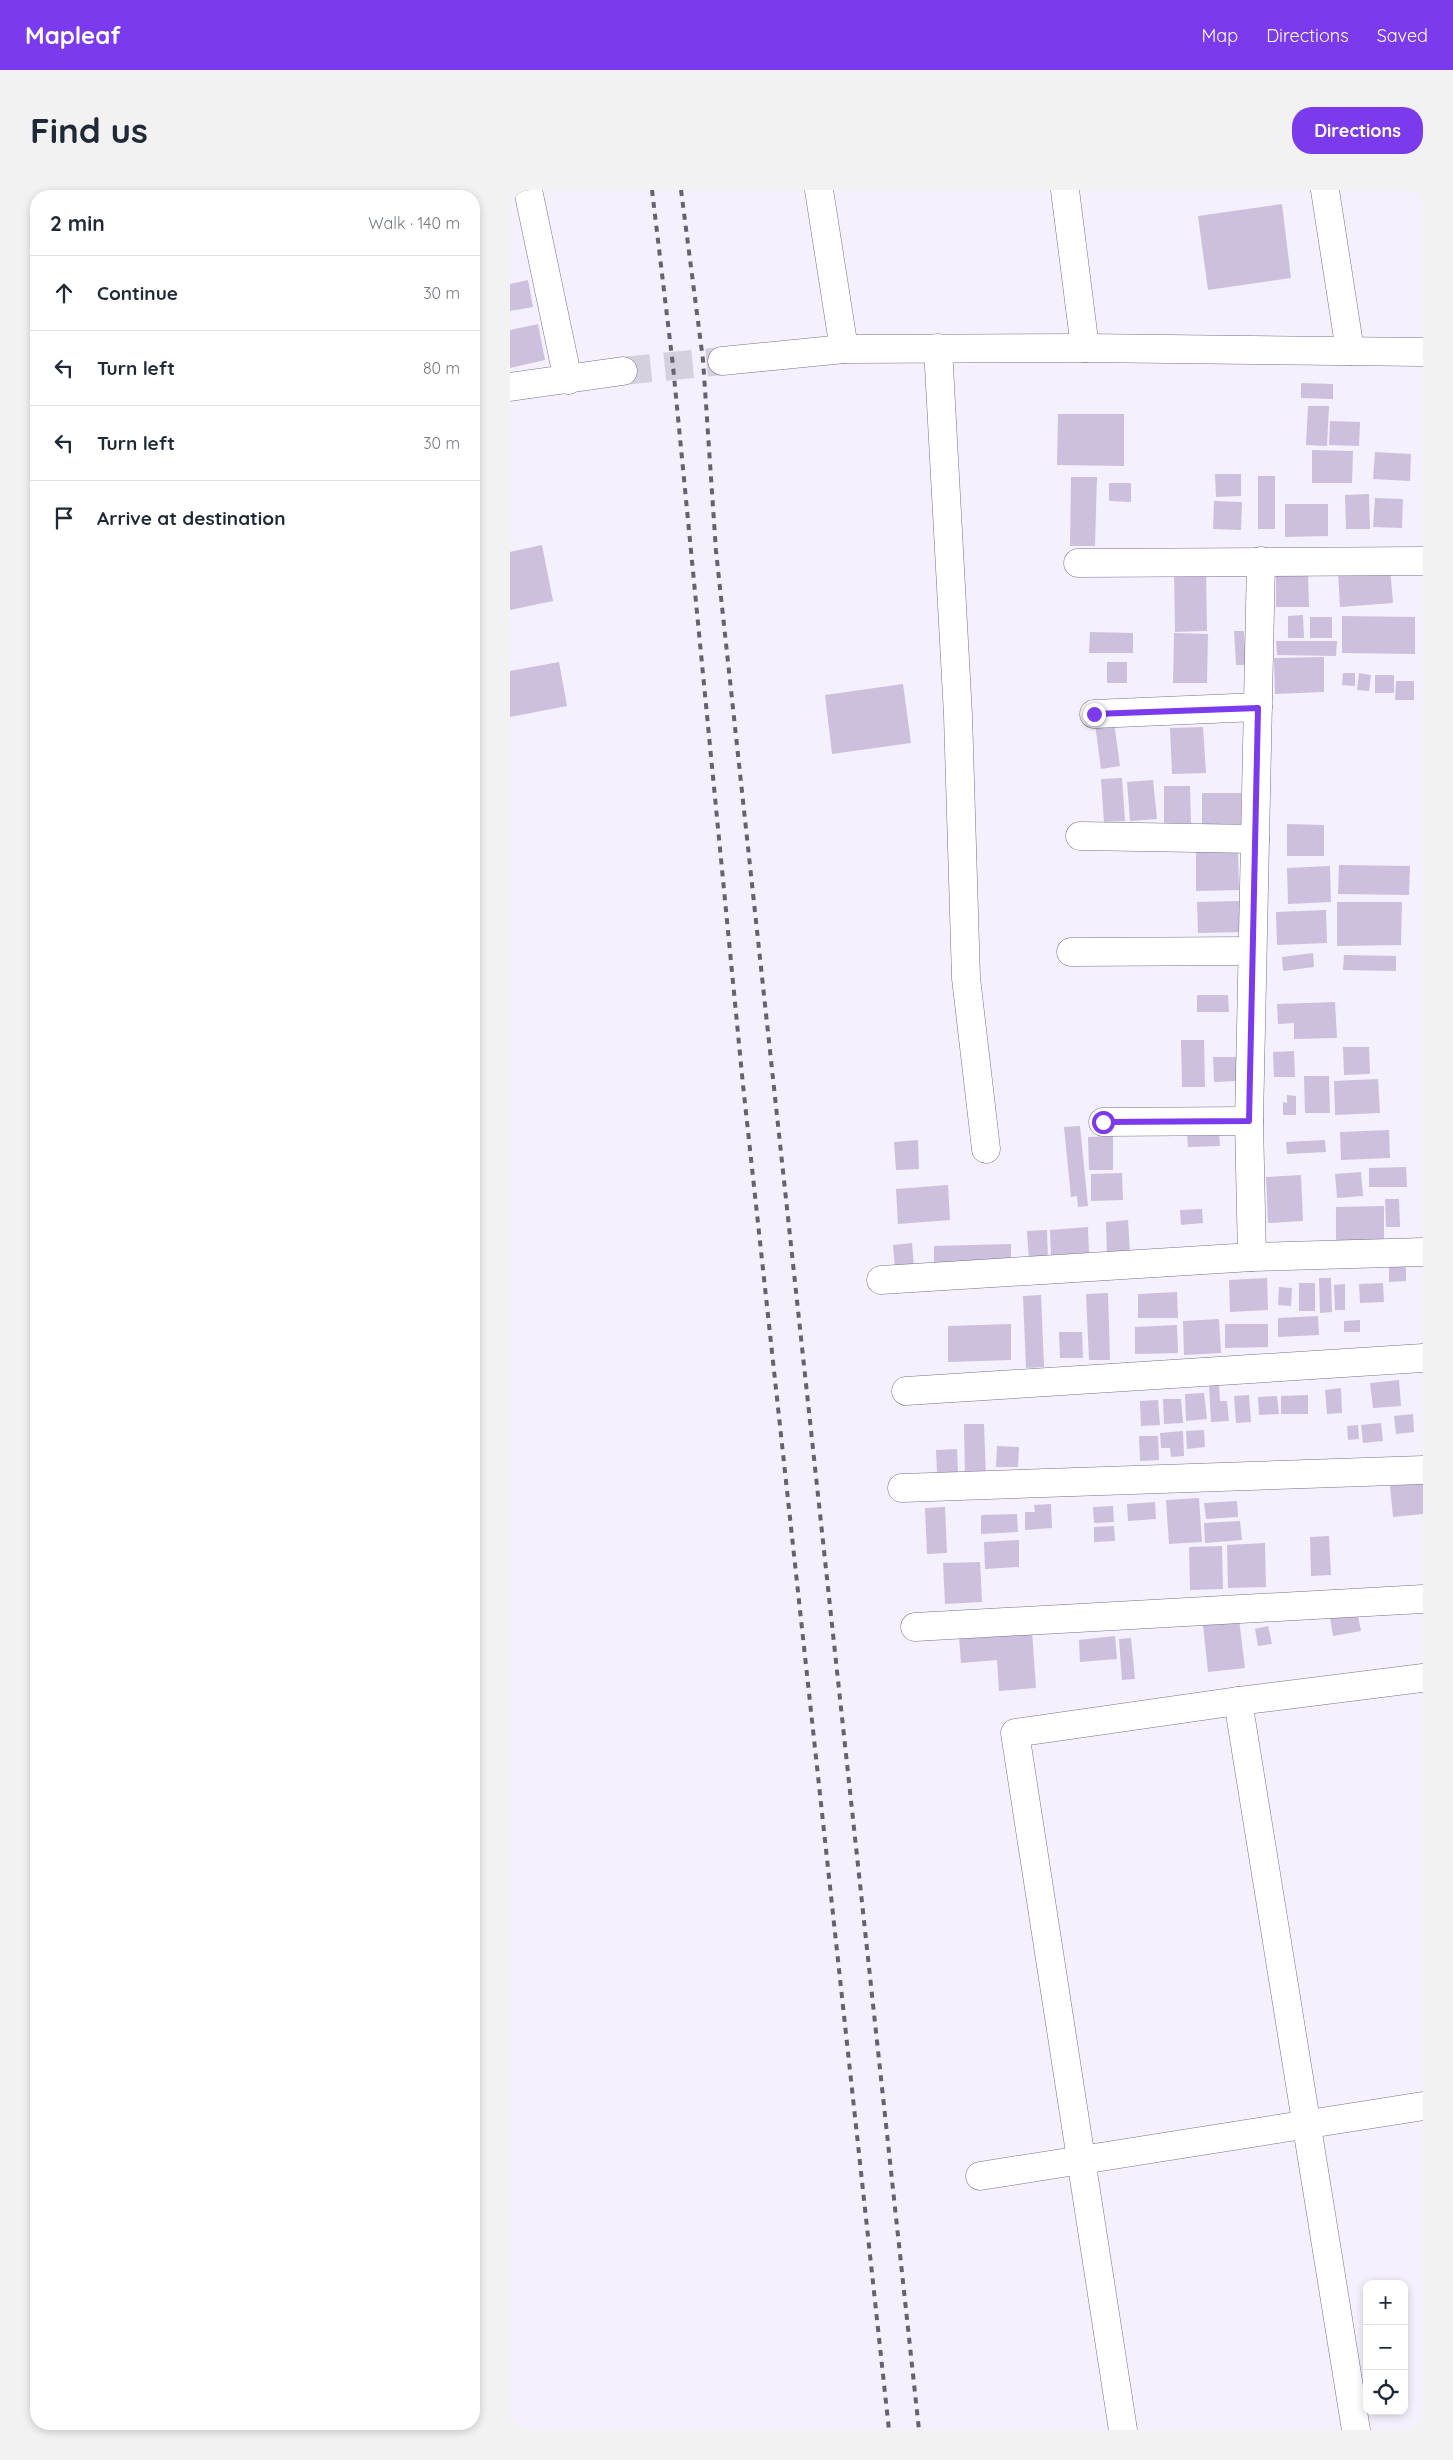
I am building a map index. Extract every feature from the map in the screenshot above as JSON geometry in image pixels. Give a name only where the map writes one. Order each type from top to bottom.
[{"type":"street","points":[[528,190],[568,380]]},
{"type":"street","points":[[819,190],[844,349]]},
{"type":"street","points":[[1065,190],[1085,348]]},
{"type":"street","points":[[1325,190],[1350,351]]},
{"type":"street","points":[[938,348],[958,715],[966,978],[986,1149]]},
{"type":"street","points":[[722,361],[844,349],[1085,348],[1423,352]]},
{"type":"street","points":[[510,387],[623,372]]},
{"type":"street","points":[[1078,563],[1423,561]]},
{"type":"street","points":[[1252,1258],[1249,1121],[1261,562]]},
{"type":"street","points":[[1094,714],[1258,708]]},
{"type":"street","points":[[1080,836],[1255,839]]},
{"type":"street","points":[[1071,952],[1252,951]]},
{"type":"street","points":[[1103,1122],[1249,1121]]},
{"type":"street","points":[[881,1280],[1252,1258],[1423,1252]]},
{"type":"street","points":[[906,1391],[1423,1358]]},
{"type":"street","points":[[902,1488],[1423,1470]]},
{"type":"street","points":[[916,1627],[1423,1599]]},
{"type":"street","points":[[1123,2430],[1014,1733],[1238,1701],[1423,1678]]},
{"type":"street","points":[[1238,1701],[1356,2430]]},
{"type":"street","points":[[980,2176],[1423,2106]]},
{"type":"building","points":[[1282,204],[1291,278],[1208,290],[1198,216]]},
{"type":"building","points":[[528,280],[533,307],[510,311],[510,284]]},
{"type":"building","points":[[538,324],[545,360],[510,368],[510,330]]},
{"type":"building","points":[[1301,383],[1333,384],[1333,399],[1301,398]]},
{"type":"building","points":[[1308,406],[1329,406],[1327,446],[1306,445]]},
{"type":"building","points":[[1058,414],[1124,414],[1124,466],[1057,465]]},
{"type":"building","points":[[1330,421],[1360,422],[1359,446],[1329,445]]},
{"type":"building","points":[[1312,450],[1353,451],[1352,483],[1312,483]]},
{"type":"building","points":[[1375,452],[1411,454],[1410,481],[1373,479]]},
{"type":"building","points":[[1215,474],[1241,474],[1241,496],[1216,497]]},
{"type":"building","points":[[1258,476],[1275,476],[1275,529],[1258,529]]},
{"type":"building","points":[[1071,477],[1097,477],[1095,546],[1070,546]]},
{"type":"building","points":[[1109,483],[1131,483],[1131,502],[1109,501]]},
{"type":"building","points":[[1369,494],[1370,529],[1346,529],[1345,495]]},
{"type":"building","points":[[1375,498],[1403,499],[1402,528],[1373,527]]},
{"type":"building","points":[[1214,501],[1242,502],[1241,530],[1213,529]]},
{"type":"building","points":[[1285,504],[1328,504],[1328,536],[1285,537]]},
{"type":"building","points":[[542,545],[553,601],[510,610],[510,552]]},
{"type":"building","points":[[1206,568],[1207,631],[1175,632],[1174,569]]},
{"type":"building","points":[[1390,568],[1393,603],[1340,607],[1338,572]]},
{"type":"building","points":[[1276,572],[1308,572],[1309,607],[1276,607]]},
{"type":"building","points":[[1303,615],[1304,638],[1288,638],[1288,616]]},
{"type":"building","points":[[1342,616],[1415,617],[1415,654],[1342,653]]},
{"type":"building","points":[[1310,617],[1332,617],[1332,638],[1310,638]]},
{"type":"building","points":[[1234,631],[1244,631],[1246,665],[1236,665]]},
{"type":"building","points":[[1090,632],[1133,633],[1133,653],[1089,653]]},
{"type":"building","points":[[1174,633],[1208,634],[1207,683],[1173,683]]},
{"type":"building","points":[[1276,641],[1337,641],[1336,656],[1277,655]]},
{"type":"building","points":[[1324,657],[1324,692],[1275,694],[1274,658]]},
{"type":"building","points":[[559,662],[567,706],[510,717],[510,671]]},
{"type":"building","points":[[1107,662],[1127,662],[1127,683],[1107,683]]},
{"type":"building","points":[[1343,673],[1355,673],[1355,686],[1342,685]]},
{"type":"building","points":[[1359,673],[1371,675],[1369,691],[1357,690]]},
{"type":"building","points":[[1375,675],[1394,675],[1394,693],[1375,693]]},
{"type":"building","points":[[1396,681],[1414,681],[1414,700],[1395,700]]},
{"type":"building","points":[[903,684],[911,743],[832,754],[825,695]]},
{"type":"building","points":[[1114,722],[1120,766],[1101,769],[1095,724]]},
{"type":"building","points":[[1203,727],[1206,773],[1172,774],[1170,728]]},
{"type":"building","points":[[1122,778],[1125,821],[1104,822],[1101,779]]},
{"type":"building","points":[[1153,780],[1157,819],[1130,821],[1127,782]]},
{"type":"building","points":[[1164,786],[1190,786],[1191,823],[1164,824]]},
{"type":"building","points":[[1202,793],[1241,793],[1241,824],[1202,824]]},
{"type":"building","points":[[1287,824],[1324,825],[1324,856],[1287,856]]},
{"type":"building","points":[[1238,851],[1239,890],[1196,891],[1196,852]]},
{"type":"building","points":[[1339,865],[1410,866],[1409,895],[1338,894]]},
{"type":"building","points":[[1330,866],[1331,902],[1288,904],[1287,868]]},
{"type":"building","points":[[1240,901],[1241,932],[1198,933],[1197,902]]},
{"type":"building","points":[[1337,902],[1402,902],[1401,945],[1337,946]]},
{"type":"building","points":[[1326,910],[1327,943],[1277,945],[1276,912]]},
{"type":"building","points":[[1313,953],[1314,967],[1283,971],[1282,957]]},
{"type":"building","points":[[1344,955],[1396,956],[1396,971],[1343,970]]},
{"type":"building","points":[[1197,995],[1228,995],[1229,1012],[1197,1012]]},
{"type":"building","points":[[1335,1002],[1337,1038],[1294,1039],[1294,1023],[1278,1024],[1277,1004]]},
{"type":"building","points":[[1181,1040],[1204,1040],[1205,1087],[1182,1087]]},
{"type":"building","points":[[1343,1047],[1369,1047],[1370,1074],[1344,1075]]},
{"type":"building","points":[[1294,1051],[1295,1077],[1274,1077],[1273,1052]]},
{"type":"building","points":[[1213,1057],[1236,1057],[1237,1081],[1214,1082]]},
{"type":"building","points":[[1304,1076],[1329,1076],[1330,1113],[1305,1113]]},
{"type":"building","points":[[1378,1079],[1380,1113],[1335,1115],[1334,1081]]},
{"type":"building","points":[[1287,1095],[1296,1096],[1296,1115],[1283,1115],[1283,1102],[1287,1103]]},
{"type":"building","points":[[1080,1126],[1088,1206],[1078,1207],[1077,1196],[1071,1197],[1064,1127]]},
{"type":"building","points":[[1389,1130],[1390,1158],[1341,1160],[1340,1132]]},
{"type":"building","points":[[1219,1131],[1220,1146],[1188,1147],[1187,1133]]},
{"type":"building","points":[[1113,1136],[1113,1170],[1089,1170],[1088,1137]]},
{"type":"building","points":[[918,1140],[919,1169],[896,1170],[894,1142]]},
{"type":"building","points":[[1325,1140],[1326,1152],[1287,1154],[1286,1142]]},
{"type":"building","points":[[1406,1167],[1407,1187],[1369,1187],[1369,1168]]},
{"type":"building","points":[[1361,1172],[1363,1196],[1337,1198],[1335,1174]]},
{"type":"building","points":[[1122,1173],[1123,1200],[1091,1201],[1091,1174]]},
{"type":"building","points":[[1301,1175],[1303,1221],[1268,1223],[1266,1177]]},
{"type":"building","points":[[948,1185],[950,1220],[898,1224],[896,1189]]},
{"type":"building","points":[[1385,1199],[1399,1199],[1400,1227],[1386,1227]]},
{"type":"building","points":[[1384,1206],[1384,1240],[1336,1241],[1336,1207]]},
{"type":"building","points":[[1202,1209],[1203,1223],[1181,1225],[1180,1210]]},
{"type":"building","points":[[1128,1220],[1130,1253],[1107,1255],[1106,1222]]},
{"type":"building","points":[[1088,1227],[1089,1253],[1051,1255],[1050,1230]]},
{"type":"building","points":[[1047,1230],[1048,1260],[1029,1262],[1027,1231]]},
{"type":"building","points":[[912,1243],[914,1268],[895,1269],[893,1245]]},
{"type":"building","points":[[1011,1244],[1011,1268],[934,1270],[934,1246]]},
{"type":"building","points":[[1406,1264],[1406,1281],[1389,1282],[1389,1265]]},
{"type":"building","points":[[1267,1278],[1268,1310],[1230,1312],[1229,1280]]},
{"type":"building","points":[[1319,1278],[1331,1278],[1332,1312],[1320,1313]]},
{"type":"building","points":[[1299,1283],[1315,1283],[1315,1311],[1299,1311]]},
{"type":"building","points":[[1383,1283],[1384,1302],[1360,1303],[1359,1284]]},
{"type":"building","points":[[1345,1284],[1345,1310],[1335,1310],[1334,1285]]},
{"type":"building","points":[[1279,1287],[1292,1288],[1291,1306],[1278,1305]]},
{"type":"building","points":[[1177,1292],[1178,1318],[1138,1318],[1138,1294]]},
{"type":"building","points":[[1108,1293],[1110,1360],[1089,1360],[1086,1294]]},
{"type":"building","points":[[1041,1295],[1044,1367],[1026,1368],[1023,1296]]},
{"type":"building","points":[[1318,1316],[1319,1335],[1278,1337],[1278,1318]]},
{"type":"building","points":[[1219,1319],[1221,1353],[1184,1355],[1183,1321]]},
{"type":"building","points":[[1360,1320],[1360,1332],[1344,1332],[1344,1321]]},
{"type":"building","points":[[1011,1324],[1011,1360],[948,1362],[948,1326]]},
{"type":"building","points":[[1225,1324],[1268,1324],[1268,1347],[1225,1348]]},
{"type":"building","points":[[1177,1325],[1178,1353],[1135,1354],[1135,1327]]},
{"type":"building","points":[[1059,1332],[1082,1332],[1083,1358],[1060,1358]]},
{"type":"building","points":[[1399,1380],[1401,1406],[1373,1408],[1370,1383]]},
{"type":"building","points":[[1209,1385],[1219,1385],[1220,1401],[1227,1401],[1229,1421],[1211,1422]]},
{"type":"building","points":[[1341,1388],[1342,1413],[1327,1414],[1325,1390]]},
{"type":"building","points":[[1204,1393],[1207,1419],[1186,1421],[1185,1394]]},
{"type":"building","points":[[1249,1395],[1251,1422],[1236,1423],[1234,1396]]},
{"type":"building","points":[[1308,1395],[1308,1414],[1281,1414],[1281,1396]]},
{"type":"building","points":[[1277,1396],[1279,1414],[1259,1415],[1258,1397]]},
{"type":"building","points":[[1163,1399],[1181,1399],[1183,1423],[1164,1424]]},
{"type":"building","points":[[1158,1400],[1160,1425],[1141,1426],[1140,1401]]},
{"type":"building","points":[[1413,1414],[1414,1432],[1396,1434],[1394,1416]]},
{"type":"building","points":[[1381,1423],[1383,1441],[1363,1443],[1361,1425]]},
{"type":"building","points":[[964,1424],[984,1424],[986,1478],[965,1479]]},
{"type":"building","points":[[1358,1425],[1359,1439],[1348,1440],[1347,1426]]},
{"type":"building","points":[[1204,1430],[1205,1447],[1187,1449],[1186,1431]]},
{"type":"building","points":[[1183,1431],[1184,1456],[1171,1457],[1170,1448],[1161,1448],[1160,1433]]},
{"type":"building","points":[[1139,1436],[1158,1436],[1159,1460],[1140,1461]]},
{"type":"building","points":[[997,1446],[1019,1447],[1018,1467],[996,1467]]},
{"type":"building","points":[[957,1449],[958,1473],[937,1474],[936,1450]]},
{"type":"building","points":[[1423,1483],[1423,1514],[1393,1517],[1390,1486]]},
{"type":"building","points":[[1199,1498],[1202,1542],[1169,1544],[1166,1500]]},
{"type":"building","points":[[1237,1501],[1238,1517],[1206,1519],[1204,1503]]},
{"type":"building","points":[[1155,1502],[1156,1519],[1128,1521],[1127,1504]]},
{"type":"building","points":[[1051,1504],[1052,1528],[1025,1530],[1025,1512],[1035,1512],[1034,1505]]},
{"type":"building","points":[[1113,1506],[1114,1522],[1094,1523],[1093,1507]]},
{"type":"building","points":[[945,1507],[947,1553],[927,1554],[925,1508]]},
{"type":"building","points":[[1017,1514],[1018,1532],[981,1534],[981,1515]]},
{"type":"building","points":[[1240,1521],[1242,1540],[1205,1543],[1204,1523]]},
{"type":"building","points":[[1114,1526],[1115,1541],[1094,1542],[1094,1527]]},
{"type":"building","points":[[1329,1536],[1331,1575],[1311,1576],[1310,1537]]},
{"type":"building","points":[[1019,1540],[1019,1567],[985,1569],[984,1542]]},
{"type":"building","points":[[1265,1543],[1266,1587],[1228,1588],[1227,1545]]},
{"type":"building","points":[[1222,1546],[1223,1589],[1190,1590],[1189,1547]]},
{"type":"building","points":[[980,1562],[982,1602],[945,1604],[943,1563]]},
{"type":"building","points":[[1356,1606],[1361,1631],[1333,1636],[1329,1611]]},
{"type":"building","points":[[1238,1611],[1245,1668],[1208,1672],[1202,1615]]},
{"type":"building","points":[[1268,1626],[1272,1644],[1258,1646],[1255,1629]]},
{"type":"building","points":[[1032,1631],[1036,1688],[999,1691],[997,1660],[961,1663],[959,1637]]},
{"type":"building","points":[[1115,1636],[1117,1659],[1080,1662],[1079,1640]]},
{"type":"building","points":[[1131,1638],[1135,1679],[1122,1680],[1119,1639]]},
{"type":"tunnel","points":[[623,371],[722,361]]},
{"type":"railway","points":[[652,190],[673,366],[743,1085],[889,2430]]},
{"type":"railway","points":[[681,190],[703,360],[716,551],[919,2430]]},
{"type":"route","points":[[1094,714],[1258,708],[1249,1121],[1103,1122]]}]
